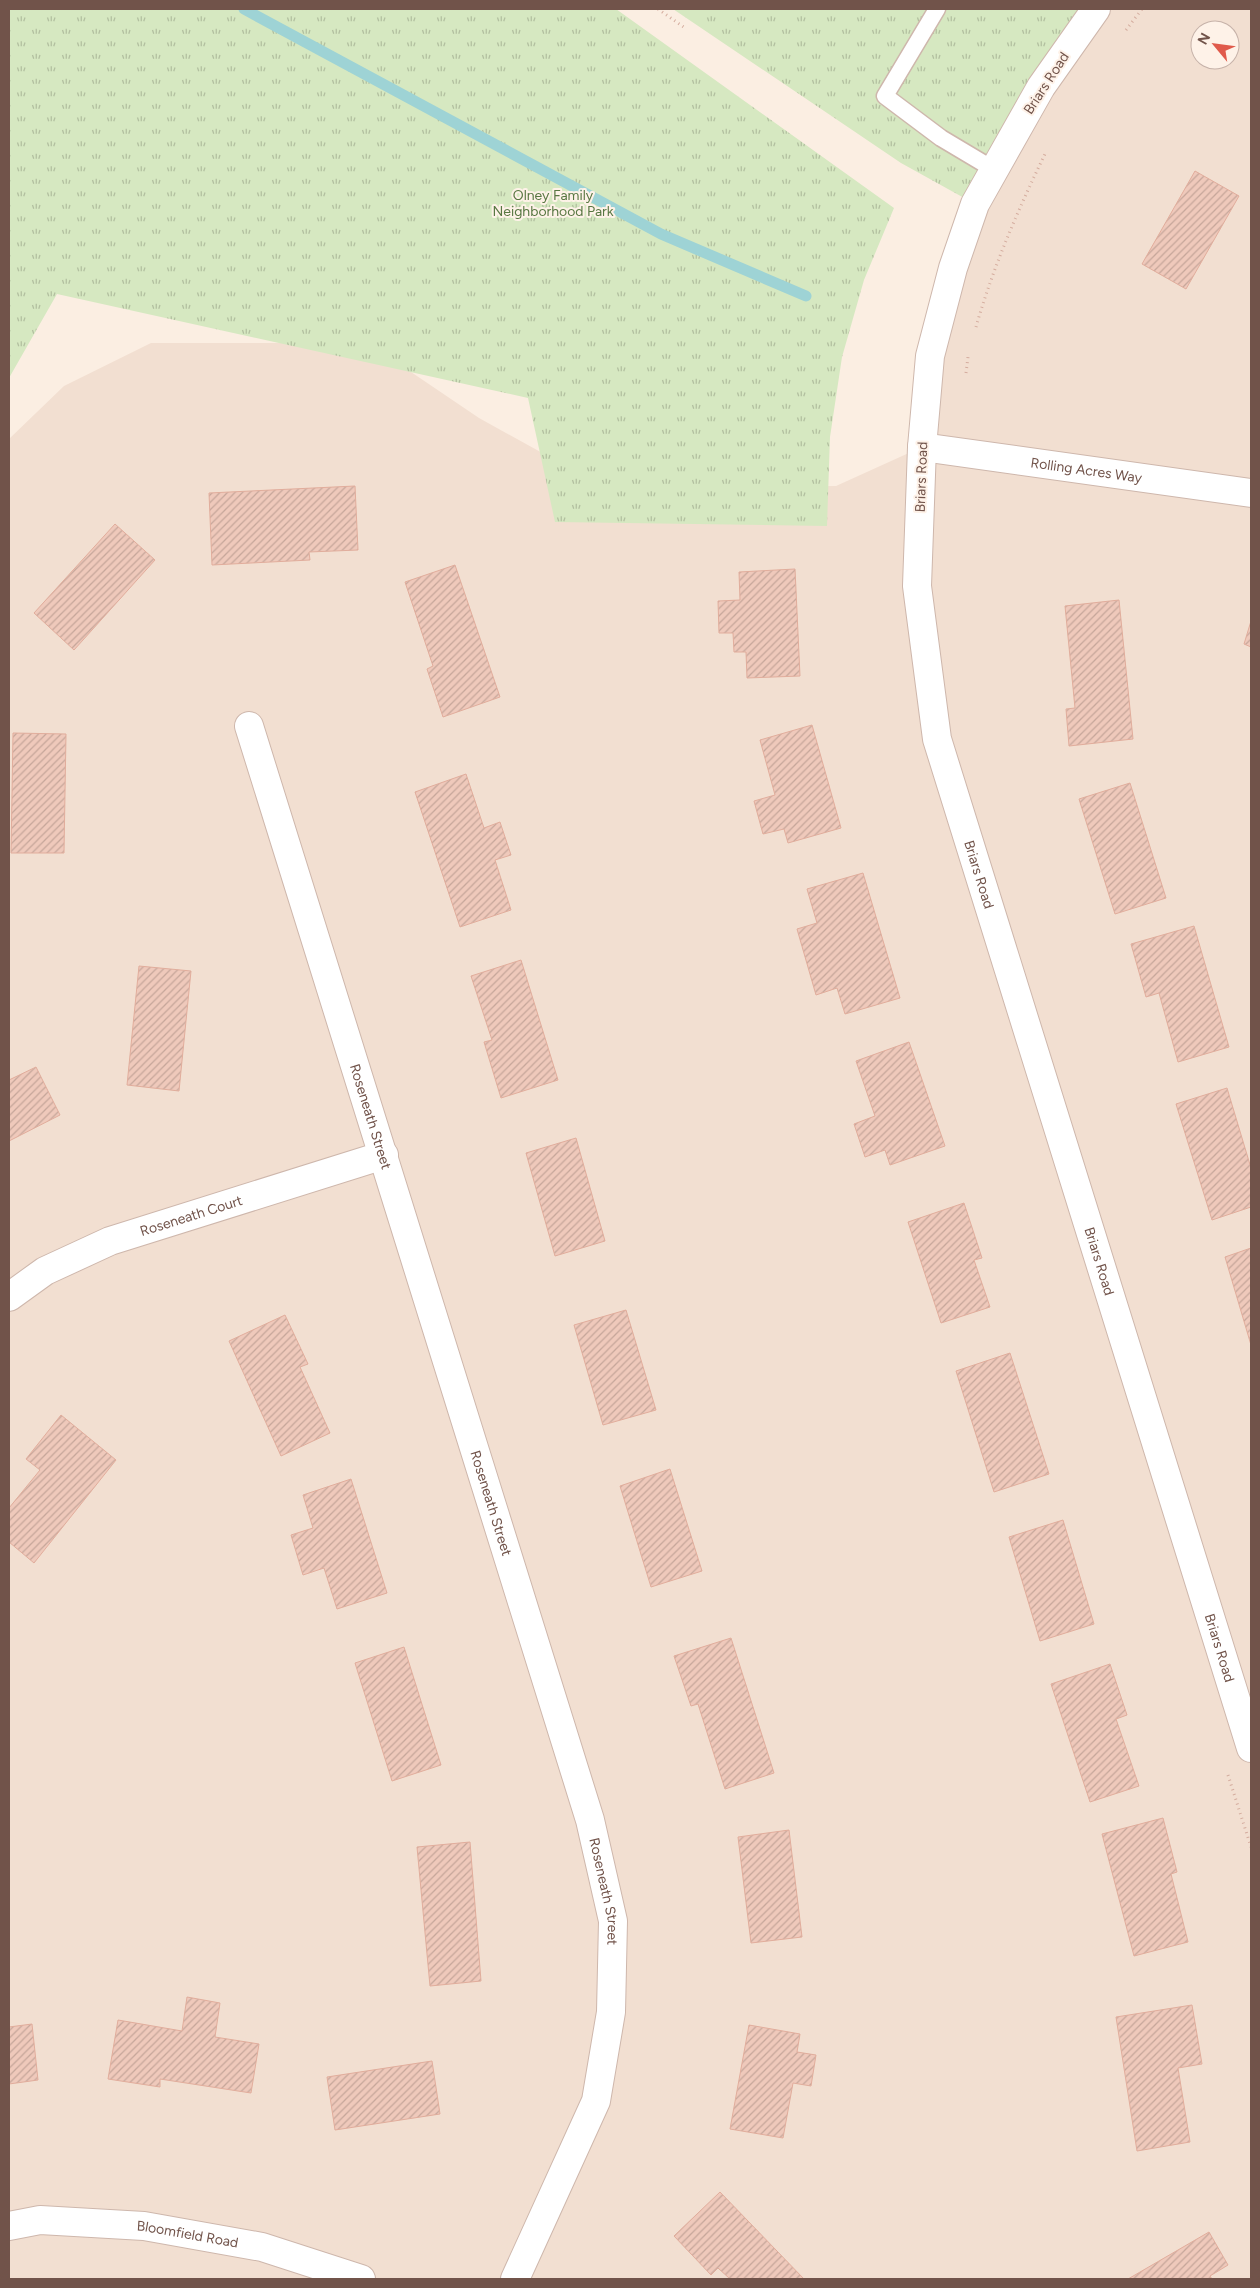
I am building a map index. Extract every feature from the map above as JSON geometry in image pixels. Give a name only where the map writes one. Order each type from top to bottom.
[{"type":"street","name":"Briars Road","points":[[1096,9],[1041,87],[993,169],[975,204],[953,268],[932,347],[922,447],[917,586],[937,738],[1251,1748]]},
{"type":"street","name":"Rolling Acres Way","points":[[922,447],[1251,493]]},
{"type":"street","name":"Roseneath Street","points":[[249,726],[590,1820],[613,1921],[611,2012],[596,2101],[515,2279]]},
{"type":"street","name":"Roseneath Court","points":[[9,1297],[45,1271],[110,1241],[384,1155]]},
{"type":"street","name":"Bloomfield Road","points":[[9,2226],[40,2220],[144,2226],[262,2247],[361,2279]]},
{"type":"lane","points":[[937,9],[885,96],[941,138],[993,169]]},
{"type":"path","points":[[658,9],[684,28]]},
{"type":"path","points":[[1125,31],[1142,9]]},
{"type":"path","points":[[974,334],[988,286],[1023,200],[1048,150]]},
{"type":"path","points":[[964,382],[968,353]]},
{"type":"shaded area","points":[[1096,9],[1251,9],[1251,2279],[9,2279],[9,439],[64,386],[151,343],[298,343],[380,351],[479,418],[611,491],[836,486],[922,447],[953,268]]},
{"type":"green space","name":"Olney Family Neighborhood Park","points":[[9,9],[616,9],[894,208],[864,280],[842,357],[830,437],[827,526],[555,522],[528,398],[57,294],[9,378]]},
{"type":"green space","points":[[673,9],[1096,9],[975,204],[901,163]]},
{"type":"building","points":[[1195,171],[1239,196],[1186,289],[1142,264]]},
{"type":"building","points":[[355,486],[358,550],[309,552],[310,560],[212,565],[209,493]]},
{"type":"building","points":[[115,524],[155,560],[74,650],[34,613]]},
{"type":"building","points":[[455,565],[500,697],[443,717],[427,669],[433,666],[405,582]]},
{"type":"building","points":[[795,569],[800,676],[747,678],[746,652],[734,652],[733,633],[719,633],[718,601],[740,600],[739,572]]},
{"type":"building","points":[[1119,600],[1133,739],[1069,746],[1066,709],[1075,708],[1065,606]]},
{"type":"building","points":[[1251,621],[1251,647],[1244,644]]},
{"type":"building","points":[[812,725],[841,828],[788,843],[784,829],[763,834],[754,801],[775,795],[760,740]]},
{"type":"building","points":[[13,733],[66,734],[64,853],[11,853]]},
{"type":"building","points":[[466,774],[484,828],[500,822],[511,855],[495,860],[511,910],[460,927],[415,792]]},
{"type":"building","points":[[1130,783],[1166,898],[1115,914],[1079,799]]},
{"type":"building","points":[[863,873],[900,998],[845,1014],[837,988],[816,995],[797,929],[817,923],[807,889]]},
{"type":"building","points":[[1194,926],[1229,1047],[1178,1062],[1159,993],[1146,997],[1131,944]]},
{"type":"building","points":[[521,960],[558,1080],[501,1098],[484,1042],[492,1040],[471,976]]},
{"type":"building","points":[[139,966],[191,971],[179,1091],[127,1085]]},
{"type":"building","points":[[909,1042],[945,1146],[890,1165],[885,1150],[865,1157],[854,1124],[875,1116],[856,1061]]},
{"type":"building","points":[[36,1067],[60,1115],[9,1141],[9,1080]]},
{"type":"building","points":[[1227,1088],[1251,1168],[1251,1207],[1212,1220],[1176,1104]]},
{"type":"building","points":[[576,1138],[605,1241],[555,1256],[526,1153]]},
{"type":"building","points":[[964,1203],[982,1258],[974,1260],[990,1307],[941,1323],[908,1222]]},
{"type":"building","points":[[1251,1248],[1251,1345],[1225,1257]]},
{"type":"building","points":[[626,1310],[656,1410],[603,1425],[574,1325]]},
{"type":"building","points":[[285,1315],[308,1364],[300,1367],[330,1433],[281,1456],[229,1341]]},
{"type":"building","points":[[1010,1353],[1049,1474],[994,1492],[956,1371]]},
{"type":"building","points":[[61,1415],[116,1460],[34,1563],[9,1542],[9,1508],[40,1470],[26,1459]]},
{"type":"building","points":[[670,1469],[702,1571],[651,1587],[620,1486]]},
{"type":"building","points":[[351,1479],[387,1593],[337,1609],[324,1568],[303,1575],[291,1535],[313,1528],[303,1495]]},
{"type":"building","points":[[1063,1520],[1094,1624],[1040,1641],[1009,1537]]},
{"type":"building","points":[[731,1638],[774,1773],[725,1789],[698,1704],[691,1706],[674,1656]]},
{"type":"building","points":[[404,1647],[441,1765],[392,1781],[355,1663]]},
{"type":"building","points":[[1110,1664],[1127,1715],[1116,1719],[1139,1786],[1090,1802],[1051,1684]]},
{"type":"building","points":[[1163,1818],[1177,1872],[1171,1874],[1188,1942],[1134,1956],[1102,1834]]},
{"type":"building","points":[[789,1830],[802,1937],[751,1943],[738,1837]]},
{"type":"building","points":[[470,1842],[481,1981],[430,1986],[417,1847]]},
{"type":"building","points":[[187,1997],[220,2003],[215,2037],[259,2044],[251,2093],[160,2079],[160,2087],[108,2079],[118,2020],[182,2031]]},
{"type":"building","points":[[1192,2005],[1202,2064],[1178,2068],[1190,2142],[1137,2151],[1116,2017]]},
{"type":"building","points":[[32,2024],[38,2080],[9,2084],[9,2027]]},
{"type":"building","points":[[749,2025],[800,2034],[797,2052],[816,2055],[811,2086],[793,2083],[783,2138],[730,2129]]},
{"type":"building","points":[[432,2061],[440,2114],[335,2130],[327,2077]]},
{"type":"building","points":[[720,2192],[804,2279],[730,2279],[718,2268],[711,2275],[674,2236]]},
{"type":"building","points":[[1209,2232],[1228,2265],[1210,2276],[1212,2279],[1128,2279]]},
{"type":"waterway","points":[[244,9],[661,234],[806,296]]}]
